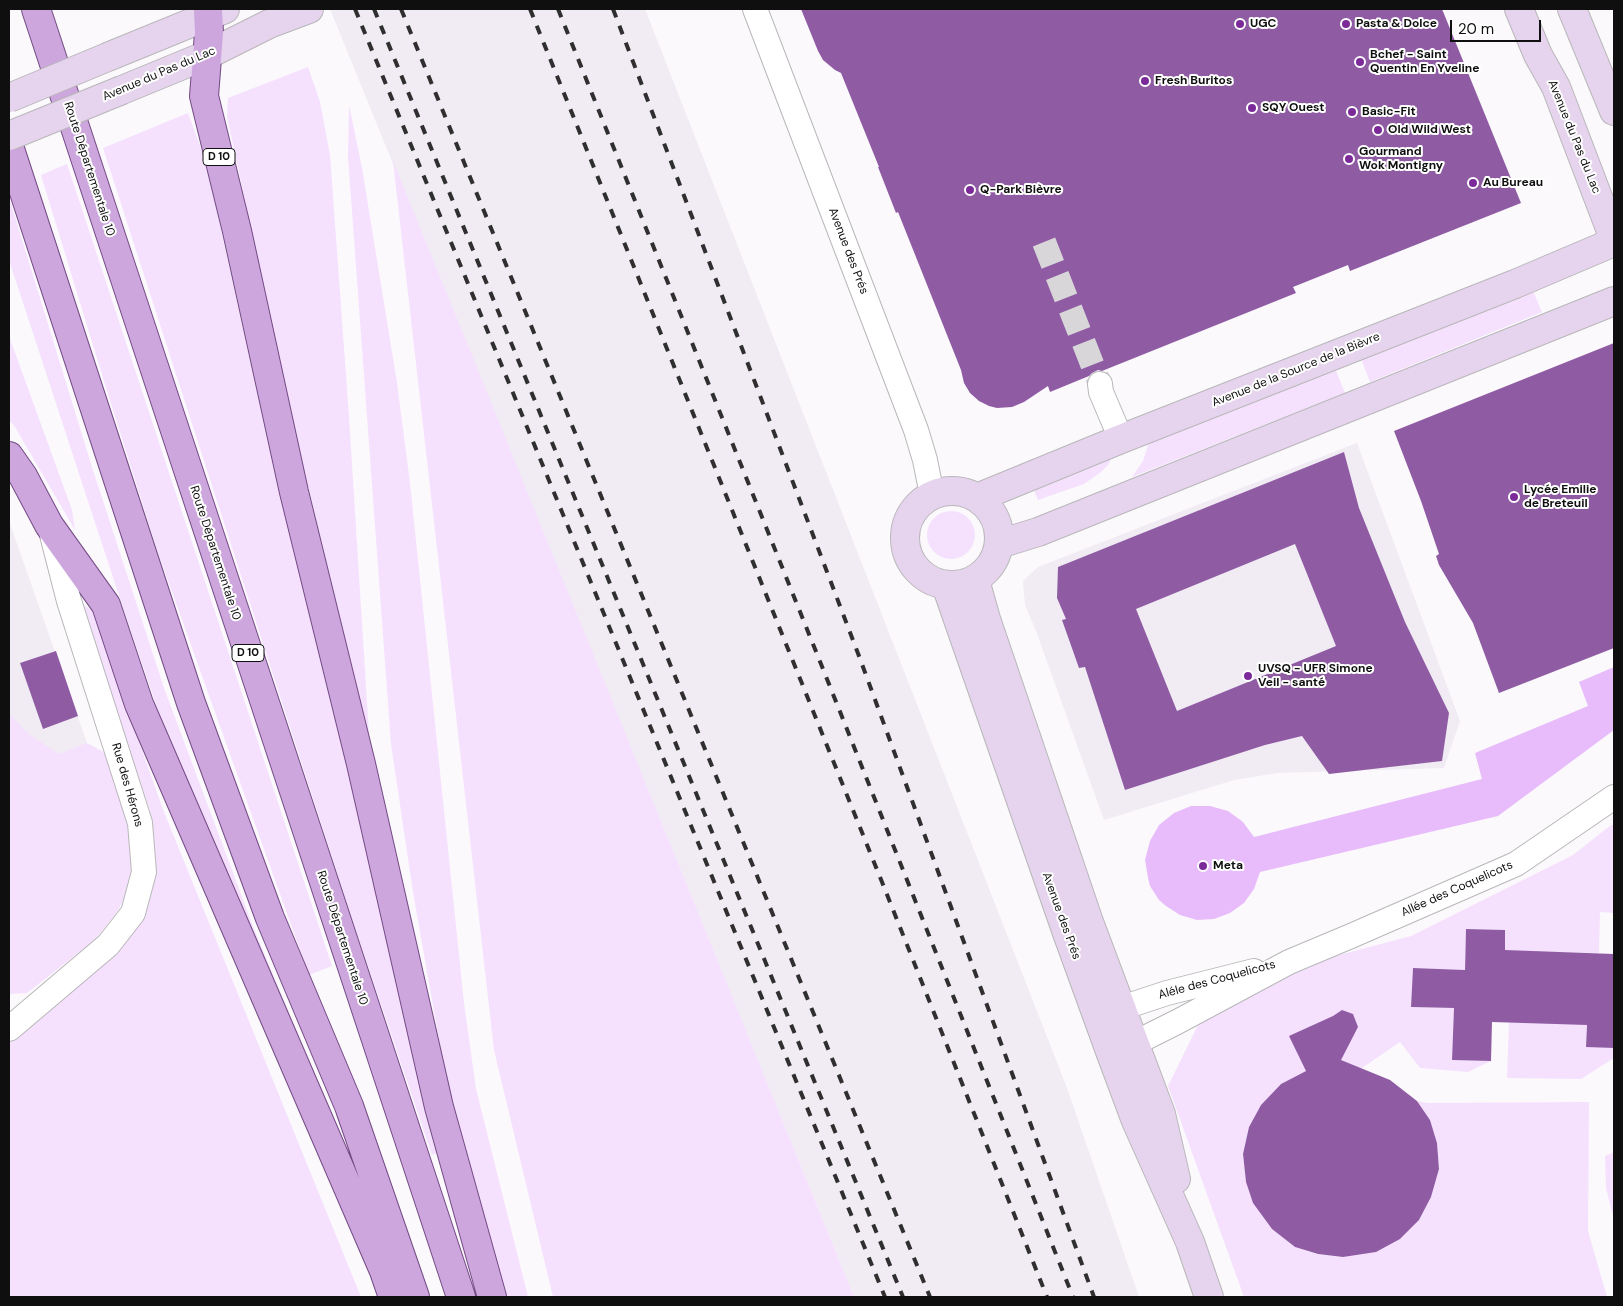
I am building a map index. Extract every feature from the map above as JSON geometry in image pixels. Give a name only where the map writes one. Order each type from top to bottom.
[{"type":"main road","name":"Route Départementale 10","points":[[36,9],[461,1297]]},
{"type":"main road","name":"Avenue du Pas du Lac","points":[[9,136],[207,55],[279,20],[308,9]]},
{"type":"main road","name":"Avenue du Pas du Lac","points":[[1519,9],[1538,55],[1556,87],[1614,241]]},
{"type":"main road","points":[[1572,9],[1614,111]]},
{"type":"main road","points":[[9,98],[214,11]]},
{"type":"main road","name":"D 10","points":[[214,11],[209,33],[204,96],[237,231],[294,492],[361,764],[439,1107],[492,1297]]},
{"type":"main road","points":[[9,146],[191,703],[270,918],[348,1106],[416,1297]]},
{"type":"main road","name":"Avenue de la Source de la Bièvre","points":[[977,498],[1120,439],[1515,284],[1614,241]]},
{"type":"main road","points":[[999,544],[1038,532],[1614,301]]},
{"type":"main road","points":[[9,456],[24,476],[49,525],[106,605],[139,704],[384,1272],[393,1297]]},
{"type":"main road","points":[[955,491],[977,498],[988,507],[998,530],[999,544],[995,558],[987,570],[975,580],[961,585],[946,585],[932,581],[919,572],[910,560],[905,546],[905,531],[910,516],[919,504],[943,492],[955,491]]},
{"type":"main road","name":"Avenue des Prés","points":[[975,580],[1005,676],[1089,922],[1109,1012]]},
{"type":"main road","name":"Avenue des Prés","points":[[946,585],[1064,923],[1109,1012],[1123,1049],[1160,1114],[1190,1242],[1209,1297]]},
{"type":"street","name":"Avenue des Prés","points":[[755,9],[916,430],[925,460],[932,496]]},
{"type":"street","points":[[1100,384],[1101,392],[1120,439]]},
{"type":"street","name":"Rue des Hérons","points":[[9,1029],[108,945],[133,913],[144,872],[140,823],[69,601],[49,525]]},
{"type":"street","name":"Allée des Coquelicots","points":[[1289,962],[1516,864],[1614,797]]},
{"type":"street","name":"Aléle des Coquelicots","points":[[1109,1012],[1167,993],[1289,962]]},
{"type":"street","name":"Aléle des Coquelicots","points":[[1123,1049],[1289,962]]},
{"type":"shaded area","points":[[330,9],[645,9],[1067,1088],[1139,1297],[854,1297]]},
{"type":"shaded area","points":[[308,67],[320,102],[330,155],[370,750],[294,426],[227,117],[228,98]]},
{"type":"shaded area","points":[[349,105],[362,168],[397,383],[410,483],[464,1003],[476,1089],[528,1297],[502,1297],[449,1097],[413,892],[391,744],[348,157]]},
{"type":"shaded area","points":[[188,113],[206,162],[267,438],[295,550],[329,672],[439,1152],[432,1155],[350,913],[103,148]]},
{"type":"shaded area","points":[[393,161],[854,1297],[553,1297],[494,1050]]},
{"type":"shaded area","points":[[67,164],[332,966],[309,975],[157,550],[41,175]]},
{"type":"shaded area","points":[[9,197],[91,464],[164,688],[254,929],[348,1155],[189,800],[125,614],[9,260]]},
{"type":"shaded area","points":[[1531,286],[1542,312],[1370,382],[1360,356]]},
{"type":"shaded area","points":[[9,336],[72,510],[75,530],[15,427],[9,420]]},
{"type":"shaded area","points":[[1334,366],[1345,393],[1132,477],[1143,461],[1150,439]]},
{"type":"shaded area","name":"UVSQ - UFR Simone Veil - santé","points":[[1357,443],[1460,721],[1444,768],[1277,773],[1234,780],[1104,820],[1025,605],[1023,581],[1038,567]]},
{"type":"shaded area","points":[[1112,455],[1109,464],[1084,484],[1038,500],[1032,486]]},
{"type":"shaded area","points":[[951,511],[960,513],[968,518],[973,526],[975,535],[973,544],[968,552],[960,557],[951,559],[942,557],[934,552],[929,544],[927,535],[929,526],[934,518],[942,513]]},
{"type":"shaded area","points":[[9,521],[113,817],[9,981]]},
{"type":"shaded area","points":[[79,603],[92,610],[164,812],[361,1297],[9,1297],[9,1042],[137,923],[152,886],[155,851],[150,810]]},
{"type":"shaded area","points":[[1614,667],[1614,730],[1498,816],[1260,872],[1254,889],[1244,903],[1230,913],[1214,919],[1197,920],[1180,915],[1159,900],[1150,886],[1145,860],[1150,841],[1159,825],[1174,813],[1191,806],[1210,806],[1228,811],[1243,822],[1254,837],[1482,779],[1475,753],[1588,706],[1579,682]]},
{"type":"shaded area","points":[[9,713],[27,733],[59,754],[87,743],[109,755],[136,853],[130,887],[119,909],[95,940],[27,993],[9,994]]},
{"type":"shaded area","points":[[1611,825],[1614,825],[1614,913],[1600,912],[1599,953],[1547,952],[1504,981],[1505,930],[1466,929],[1465,970],[1413,968],[1411,1007],[1454,1008],[1452,1060],[1491,1061],[1468,1072],[1420,1068],[1400,1042],[1362,1068],[1332,1065],[1306,1071],[1281,1084],[1261,1105],[1249,1127],[1243,1154],[1246,1182],[1253,1202],[1272,1229],[1295,1247],[1316,1254],[1343,1257],[1400,1239],[1419,1220],[1431,1197],[1439,1169],[1437,1143],[1430,1120],[1417,1101],[1428,1103],[1589,1102],[1588,1231],[1607,1297],[1244,1297],[1168,1086],[1202,1017],[1309,963],[1411,936],[1573,855]]},
{"type":"shaded area","points":[[1588,992],[1586,1046],[1614,1048],[1614,1058],[1581,1079],[1507,1078],[1509,1022]]},
{"type":"shaded area","points":[[1614,1152],[1614,1220],[1606,1188],[1605,1156]]},
{"type":"building","name":"SQY Ouest","points":[[801,9],[1442,9],[1521,203],[1350,271],[1348,265],[1293,287],[1296,293],[1102,371],[1098,370],[1089,376],[1050,392],[1048,386],[1024,402],[1012,407],[997,408],[989,406],[979,401],[970,393],[964,383],[961,370],[841,73],[823,60]]},
{"type":"building","name":"Lycée Emilie de Breteuil","points":[[1614,343],[1614,648],[1499,693],[1473,623],[1439,565],[1436,556],[1439,554],[1394,431]]},
{"type":"building","name":"UVSQ - UFR Simone Veil - santé","points":[[1344,452],[1359,508],[1405,622],[1449,713],[1442,761],[1329,774],[1302,736],[1265,745],[1125,790],[1085,667],[1079,668],[1062,620],[1066,619],[1057,598],[1058,567]],"holes":[[[1295,544],[1336,646],[1177,711],[1136,609]]]},
{"type":"building","points":[[56,651],[78,716],[43,729],[20,663]]},
{"type":"building","points":[[1466,929],[1505,930],[1505,950],[1614,954],[1614,1048],[1586,1047],[1587,1025],[1492,1022],[1491,1061],[1452,1060],[1454,1008],[1411,1007],[1413,968],[1465,970]]},
{"type":"building","points":[[1342,1010],[1353,1014],[1358,1027],[1341,1060],[1390,1080],[1417,1101],[1430,1120],[1437,1143],[1439,1169],[1431,1197],[1419,1220],[1400,1239],[1376,1252],[1343,1257],[1318,1254],[1295,1247],[1272,1229],[1253,1203],[1246,1182],[1243,1154],[1249,1127],[1261,1105],[1281,1084],[1306,1071],[1289,1036]]},
{"type":"tunnel","points":[[1044,242],[1100,384]]},
{"type":"railway","points":[[355,9],[885,1297]]},
{"type":"railway","points":[[374,9],[903,1297]]},
{"type":"railway","points":[[401,9],[930,1297]]},
{"type":"railway","points":[[530,9],[1047,1297]]},
{"type":"railway","points":[[558,9],[1073,1297]]},
{"type":"railway","points":[[613,9],[859,656],[1094,1297]]},
{"type":"place","name":"UGC","points":[[1240,24]]},
{"type":"place","name":"Pasta & Dolce","points":[[1346,24]]},
{"type":"place","name":"Bchef - Saint Quentin En Yveline","points":[[1360,62]]},
{"type":"place","name":"Fresh Buritos","points":[[1145,81]]},
{"type":"place","name":"SQY Ouest","points":[[1252,108]]},
{"type":"place","name":"Basic-Fit","points":[[1352,112]]},
{"type":"place","name":"Old Wild West","points":[[1378,130]]},
{"type":"place","name":"Gourmand Wok Montigny","points":[[1349,159]]},
{"type":"place","name":"Au Bureau","points":[[1473,183]]},
{"type":"place","name":"Q-Park Bièvre","points":[[970,190]]},
{"type":"place","name":"Lycée Emilie de Breteuil","points":[[1514,497]]},
{"type":"place","name":"UVSQ - UFR Simone Veil - santé","points":[[1248,676]]},
{"type":"place","name":"Meta","points":[[1203,866]]}]
